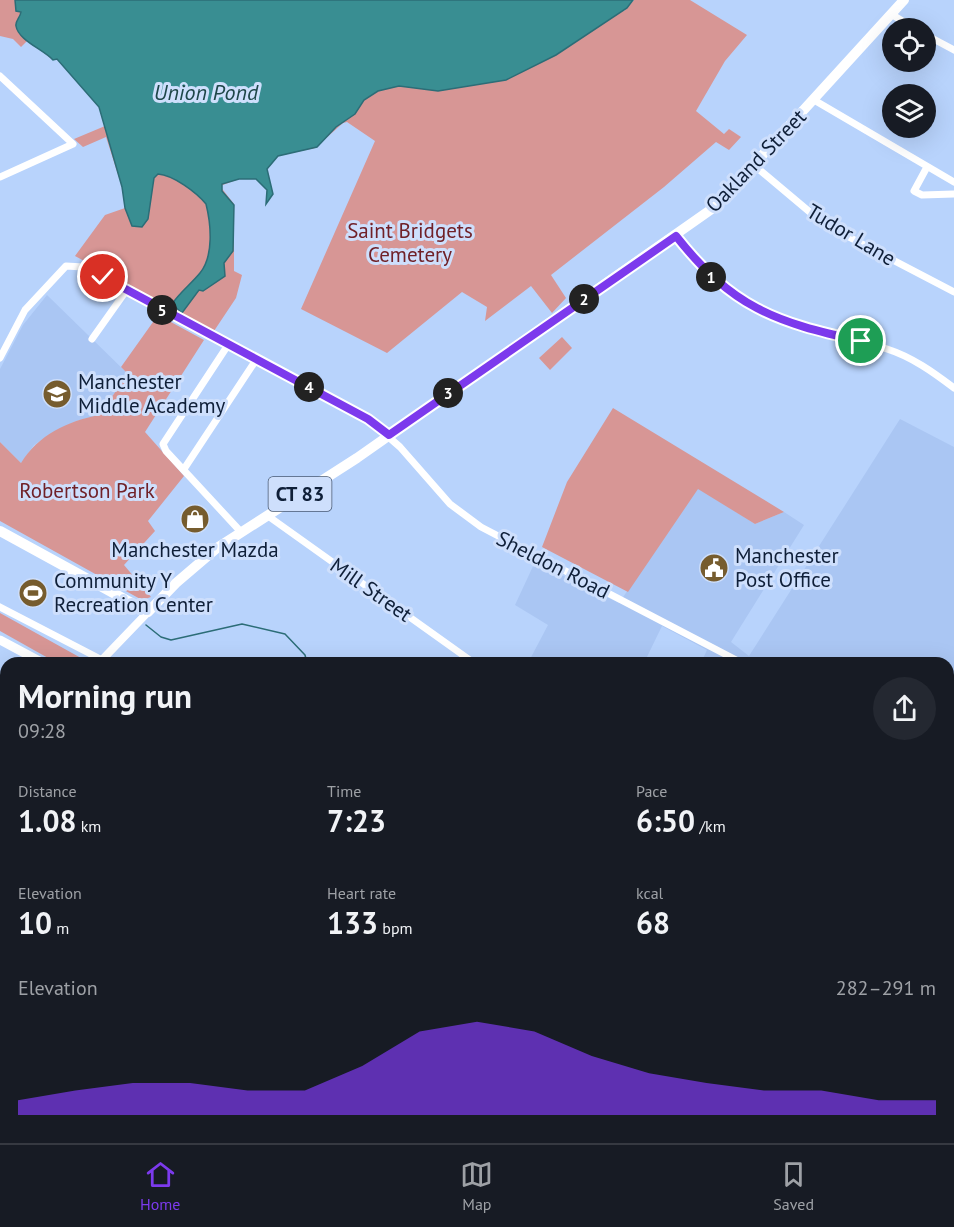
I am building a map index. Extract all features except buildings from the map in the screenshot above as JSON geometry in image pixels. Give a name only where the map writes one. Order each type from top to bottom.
[{"type":"main road","name":"Oakland Street","points":[[148,612],[200,561],[389,435],[716,206],[755,166],[904,0]]},
{"type":"main road","points":[[0,531],[148,612]]},
{"type":"main road","points":[[0,640],[32,657]]},
{"type":"street","points":[[891,14],[898,18]]},
{"type":"street","points":[[936,40],[954,50]]},
{"type":"street","points":[[0,76],[73,144],[0,177]]},
{"type":"street","points":[[814,100],[954,182]]},
{"type":"street","name":"Tudor Lane","points":[[755,166],[824,224],[954,292]]},
{"type":"street","points":[[927,167],[914,191],[922,195],[954,194]]},
{"type":"street","points":[[676,236],[712,278],[750,306],[803,328],[887,349],[912,359],[954,387]]},
{"type":"street","name":"Sheldon Road","points":[[0,358],[14,327],[25,310],[66,266],[83,267],[368,419],[389,435],[450,504],[481,527],[730,657]]},
{"type":"street","points":[[92,339],[126,291]]},
{"type":"street","points":[[228,345],[163,444],[166,451],[241,532]]},
{"type":"street","points":[[184,469],[256,360]]},
{"type":"street","name":"Mill Street","points":[[267,516],[466,657]]},
{"type":"street","points":[[0,607],[94,657]]},
{"type":"street","name":"Oakland Street","points":[[108,657],[148,612]]},
{"type":"shaded area","name":"Manchester Middle Academy","points":[[47,295],[128,374],[99,415],[76,421],[49,435],[34,445],[21,463],[0,442],[0,369],[23,325]]},
{"type":"shaded area","points":[[900,419],[954,447],[954,657],[704,657],[707,650],[662,626],[647,657],[531,657],[548,625],[515,605],[535,562],[619,603],[698,488],[755,524],[784,512],[804,525],[731,642],[749,656]]},
{"type":"green space","name":"Saint Bridgets Cemetery","points":[[0,0],[633,0],[623,9],[624,11],[634,0],[690,0],[747,35],[725,61],[696,111],[724,134],[729,129],[741,137],[729,150],[716,142],[664,187],[551,275],[566,298],[552,313],[531,286],[485,321],[487,307],[462,292],[387,353],[301,309],[375,141],[347,122],[343,123],[315,148],[278,156],[267,169],[273,194],[266,204],[267,190],[256,179],[239,179],[220,186],[234,204],[234,271],[242,275],[236,298],[214,331],[75,256],[105,215],[125,208],[122,187],[106,137],[83,147],[74,139],[105,126],[99,107],[57,59],[53,60],[28,40],[21,47],[13,39],[0,36]]},
{"type":"green space","name":"Robertson Park","points":[[158,315],[204,340],[145,432],[184,476],[148,521],[155,531],[124,565],[151,597],[142,600],[0,521],[0,442],[21,463],[45,437],[65,425],[99,415],[128,374],[121,367]]},
{"type":"green space","points":[[562,337],[572,348],[550,370],[539,358]]},
{"type":"green space","points":[[613,408],[784,512],[755,524],[698,489],[628,592],[542,547],[567,482]]},
{"type":"green space","points":[[0,613],[79,657],[46,657],[0,631]]},
{"type":"water","name":"Union Pond","points":[[15,0],[633,0],[627,8],[556,55],[506,80],[438,91],[399,86],[378,91],[364,100],[355,114],[336,127],[317,147],[278,156],[267,169],[273,194],[266,204],[267,190],[256,179],[239,179],[222,184],[222,191],[234,205],[233,251],[224,263],[225,276],[203,291],[199,290],[182,313],[172,304],[200,273],[208,258],[210,230],[206,204],[184,185],[170,177],[158,174],[154,178],[148,219],[142,227],[132,226],[125,208],[122,187],[99,107],[57,59],[53,60],[21,36],[16,24],[21,12],[16,11]]},
{"type":"waterway","points":[[146,625],[161,637],[171,640],[242,624],[285,634],[306,657]]},
{"type":"place","name":"Manchester Middle Academy","points":[[57,394]]},
{"type":"place","name":"Manchester Mazda","points":[[195,519]]},
{"type":"place","name":"Manchester Post Office","points":[[714,568]]},
{"type":"place","name":"Community Y Recreation Center","points":[[33,593]]},
{"type":"route","points":[[103,277],[368,419],[389,435],[676,236],[712,278],[750,306],[803,328],[861,341]]}]
